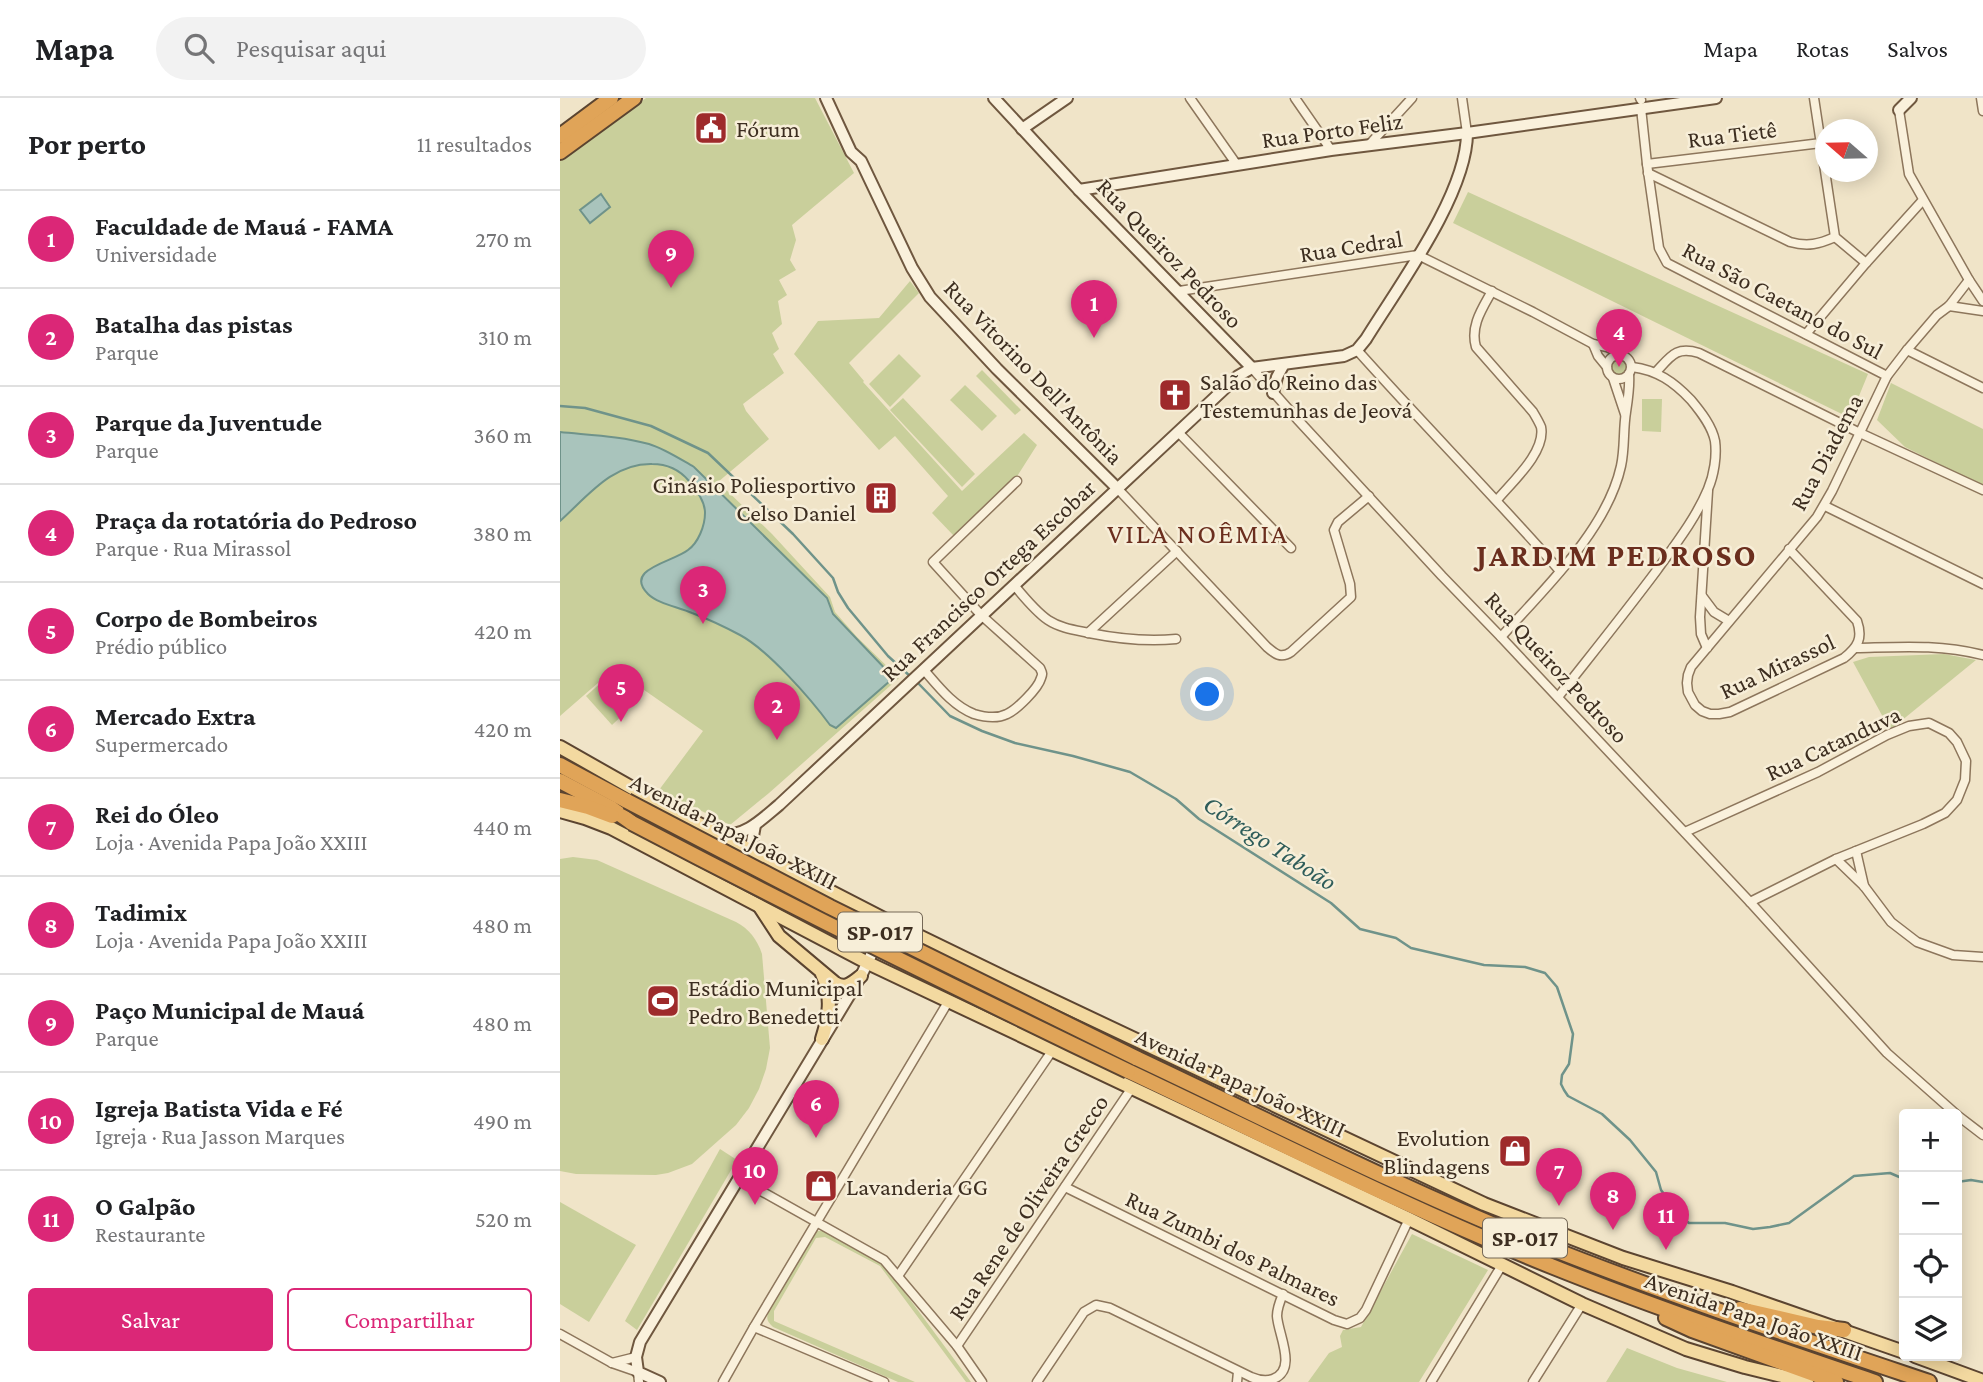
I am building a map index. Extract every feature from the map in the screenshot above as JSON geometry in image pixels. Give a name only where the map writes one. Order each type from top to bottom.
[{"type":"highway","points":[[560,136],[611,98]]},
{"type":"highway","points":[[560,152],[634,98]]},
{"type":"highway","name":"Avenida Papa João XXIII","points":[[560,765],[1132,1064],[1451,1223],[1549,1266],[1646,1303],[1875,1382]]},
{"type":"highway","name":"Avenida Papa João XXIII","points":[[560,781],[611,808],[632,823],[889,956],[1484,1220],[1653,1287],[1929,1382]]},
{"type":"highway","points":[[560,800],[632,823]]},
{"type":"highway","points":[[1653,1287],[1807,1325],[1844,1330]]},
{"type":"highway","points":[[1646,1303],[1670,1320],[1692,1330],[1836,1382]]},
{"type":"main road","name":"Rua Vitorino Dell'Antônia","points":[[826,98],[850,152],[861,161],[912,268],[930,297],[997,369],[1117,488]]},
{"type":"main road","name":"Rua Queiroz Pedroso","points":[[994,98],[1079,190],[1252,368]]},
{"type":"main road","points":[[1022,129],[1067,98]]},
{"type":"main road","name":"Rua Porto Feliz","points":[[1079,190],[1331,150],[1467,133],[1641,101],[1716,98]]},
{"type":"main road","points":[[1898,104],[1911,98]]},
{"type":"main road","points":[[1252,368],[1344,356],[1357,350],[1438,221],[1465,156],[1467,133]]},
{"type":"main road","points":[[1273,393],[1284,364]]},
{"type":"main road","name":"Rua Francisco Ortega Escobar","points":[[719,834],[739,833],[755,825],[1230,383],[1252,368]]},
{"type":"main road","name":"Avenida Papa João XXIII","points":[[560,747],[615,779],[888,921],[1484,1204],[1623,1258],[1899,1350]]},
{"type":"main road","name":"Avenida Papa João XXIII","points":[[560,811],[623,834],[868,963],[1409,1219],[1582,1304],[1686,1349],[1807,1382]]},
{"type":"main road","points":[[755,825],[752,842],[759,855]]},
{"type":"main road","points":[[760,906],[779,936],[840,986],[849,985],[861,976]]},
{"type":"main road","points":[[660,1382],[638,1377],[636,1357],[640,1342],[861,976],[888,921]]},
{"type":"main road","points":[[820,971],[826,983],[830,1009],[822,1039]]},
{"type":"main road","points":[[1928,1361],[1983,1381]]},
{"type":"street","points":[[1190,98],[1237,165]]},
{"type":"street","points":[[1295,98],[1331,150]]},
{"type":"street","points":[[1370,145],[1412,98]]},
{"type":"street","points":[[1462,98],[1467,133]]},
{"type":"street","points":[[1814,98],[1817,119]]},
{"type":"street","points":[[1981,98],[1983,111]]},
{"type":"street","points":[[1641,101],[1648,173],[1790,242],[1812,245],[1835,237]]},
{"type":"street","points":[[1898,104],[1907,165],[1923,201],[1983,300]]},
{"type":"street","name":"Rua Tietê","points":[[1647,164],[1815,143]]},
{"type":"street","name":"Rua São Caetano do Sul","points":[[1648,173],[1659,248],[1667,263],[1887,376]]},
{"type":"street","points":[[1827,182],[1835,237],[1866,263]]},
{"type":"street","points":[[1806,334],[1923,201]]},
{"type":"street","name":"Rua Cedral","points":[[1179,291],[1418,255],[1593,344],[1622,354]]},
{"type":"street","name":"Rua Diadema","points":[[1707,648],[1825,506],[1887,376],[1969,280]]},
{"type":"street","points":[[1492,291],[1475,327],[1473,337],[1476,347],[1533,412],[1541,431],[1534,455],[1497,500]]},
{"type":"street","points":[[1949,306],[1983,311]]},
{"type":"street","points":[[1593,344],[1613,377],[1625,414]]},
{"type":"street","points":[[1656,372],[1676,352],[1683,349],[1699,353],[1860,433],[1983,490]]},
{"type":"street","points":[[1357,350],[1560,572]]},
{"type":"street","points":[[1908,350],[1983,388]]},
{"type":"street","points":[[1501,636],[1560,572],[1598,522],[1614,491],[1621,466],[1631,370],[1628,358],[1622,354],[1611,357],[1607,367]]},
{"type":"street","name":"Rua Queiroz Pedroso","points":[[1252,368],[1442,576],[1750,902],[1887,1053],[1950,1109]]},
{"type":"street","points":[[1631,370],[1656,372],[1675,384],[1709,426],[1715,442],[1714,466],[1708,488],[1700,617],[1701,634],[1707,648]]},
{"type":"street","points":[[1613,377],[1623,379],[1631,370]]},
{"type":"street","points":[[1178,432],[1291,548]]},
{"type":"street","points":[[921,673],[958,706],[986,717],[1007,714],[1037,687],[1042,674],[1040,668],[981,615],[933,562],[1017,481]]},
{"type":"street","points":[[1117,488],[1267,647],[1275,654],[1287,655],[1351,597],[1350,584],[1334,530],[1338,522],[1370,496]]},
{"type":"street","points":[[1558,697],[1666,558],[1708,488]]},
{"type":"street","points":[[1825,506],[1983,584]]},
{"type":"street","name":"Rua Mirassol","points":[[1707,648],[1691,667],[1688,692],[1702,711],[1719,714],[1730,712],[1844,658],[1856,648],[1861,631],[1857,621],[1789,550]]},
{"type":"street","points":[[1088,633],[1177,551]]},
{"type":"street","points":[[1014,585],[1047,620],[1057,625],[1124,640],[1175,639]]},
{"type":"street","points":[[1702,596],[1714,612],[1729,621]]},
{"type":"street","points":[[1856,648],[1927,646],[1983,655]]},
{"type":"street","name":"Rua Catanduva","points":[[1685,832],[1818,772],[1909,726],[1928,723],[1949,733],[1957,742],[1966,761],[1965,780],[1957,800],[1937,818],[1836,859],[1750,902]]},
{"type":"street","points":[[1856,851],[1864,886]]},
{"type":"street","points":[[1836,859],[1864,886],[1891,922],[1917,942],[1953,955],[1983,957]]},
{"type":"street","points":[[723,1382],[948,1002]]},
{"type":"street","points":[[898,1276],[1052,1051]]},
{"type":"street","name":"Rua Rene de Oliveira Grecco","points":[[957,1346],[1131,1089]]},
{"type":"street","name":"Rua Queiroz Pedroso","points":[[1962,1119],[1983,1135]]},
{"type":"street","points":[[738,1178],[878,1256],[957,1346],[982,1382]]},
{"type":"street","name":"Rua Zumbi dos Palmares","points":[[1065,1187],[1334,1320],[1348,1324],[1366,1311],[1409,1219]]},
{"type":"street","points":[[1431,1382],[1502,1265]]},
{"type":"street","points":[[1037,1382],[1084,1312],[1096,1305],[1110,1308],[1238,1371],[1249,1379],[1269,1380],[1280,1375],[1283,1370],[1285,1356],[1277,1312],[1283,1294]]},
{"type":"street","points":[[1533,1382],[1582,1304]]},
{"type":"street","points":[[754,1327],[884,1382]]},
{"type":"street","points":[[560,1334],[638,1377]]},
{"type":"street","points":[[612,1363],[636,1357]]},
{"type":"street","points":[[1237,1382],[1238,1371]]},
{"type":"green space","points":[[646,98],[815,98],[854,173],[792,225],[796,240],[790,260],[796,270],[779,280],[787,295],[778,301],[782,324],[772,333],[779,349],[773,354],[784,373],[743,404],[769,439],[718,482],[772,534],[830,597],[835,612],[857,637],[899,678],[730,825],[659,790],[703,731],[614,669],[560,716],[560,161]]},
{"type":"green space","points":[[1468,192],[1868,374],[1850,418],[1453,223]]},
{"type":"green space","points":[[910,281],[919,293],[849,363],[863,382],[962,491],[1024,433],[1037,445],[1016,478],[954,536],[932,513],[948,496],[895,436],[879,450],[794,354],[818,321],[879,318]]},
{"type":"green space","points":[[899,354],[921,376],[890,407],[869,384]]},
{"type":"green space","points":[[1619,356],[1627,359],[1630,367],[1627,375],[1619,378],[1611,375],[1608,367],[1611,359]]},
{"type":"green space","points":[[982,370],[1021,410],[1015,415],[976,376]]},
{"type":"green space","points":[[1891,383],[1983,429],[1983,486],[1905,447],[1877,420]]},
{"type":"green space","points":[[965,385],[997,416],[982,431],[950,400]]},
{"type":"green space","points":[[903,398],[975,474],[962,487],[890,410]]},
{"type":"green space","points":[[1642,399],[1662,399],[1661,432],[1642,431]]},
{"type":"green space","points":[[1944,654],[1976,660],[1890,730],[1853,662],[1869,657]]},
{"type":"green space","points":[[603,681],[628,710],[612,725],[586,696]]},
{"type":"green space","name":"Estádio Municipal Pedro Benedetti","points":[[573,857],[597,860],[736,922],[752,935],[762,954],[770,1048],[759,1089],[736,1125],[692,1164],[668,1173],[576,1174],[560,1171],[560,859]]},
{"type":"green space","points":[[720,1149],[737,1160],[637,1330],[625,1321]]},
{"type":"green space","points":[[560,1202],[636,1245],[589,1322],[560,1304]]},
{"type":"green space","points":[[817,1231],[824,1231],[883,1263],[971,1382],[966,1382],[880,1266],[825,1237],[816,1238],[774,1311],[774,1321],[915,1382],[898,1382],[773,1327],[768,1321],[768,1313]]},
{"type":"green space","points":[[1412,1234],[1488,1270],[1419,1382],[1308,1382],[1329,1353],[1342,1347],[1340,1336],[1343,1330],[1361,1327]]},
{"type":"green space","points":[[1627,1348],[1677,1368],[1727,1382],[1606,1382]]},
{"type":"water","points":[[601,194],[610,207],[590,223],[580,210]]},
{"type":"water","points":[[560,432],[638,441],[667,451],[694,467],[827,598],[833,614],[891,675],[891,680],[836,728],[830,725],[788,676],[751,642],[710,620],[652,597],[642,585],[642,578],[653,567],[688,550],[695,543],[705,518],[700,496],[681,473],[668,466],[638,465],[612,475],[560,521]]},
{"type":"waterway","name":"Córrego Taboão","points":[[560,406],[585,408],[651,426],[708,453],[793,534],[833,578],[848,608],[888,656],[911,677]]},
{"type":"waterway","name":"Córrego Taboão","points":[[916,681],[950,716],[982,731],[1015,743],[1130,772],[1176,799],[1199,819],[1331,903],[1360,929],[1396,938],[1411,948],[1484,965],[1525,967],[1545,973],[1557,987],[1573,1034],[1569,1064],[1562,1075],[1561,1084],[1564,1090],[1568,1096],[1602,1114],[1630,1140],[1656,1172],[1661,1190],[1680,1216],[1689,1223],[1725,1223],[1753,1229],[1789,1223],[1854,1176],[1890,1173],[1899,1177]]},
{"type":"waterway","name":"Córrego Taboão","points":[[1962,1181],[1983,1182]]},
{"type":"place","name":"Fórum","points":[[711,128]]},
{"type":"place","name":"Paço Municipal de Mauá","points":[[671,288]]},
{"type":"place","name":"Faculdade de Mauá - FAMA","points":[[1094,338]]},
{"type":"place","name":"Praça da rotatória do Pedroso","points":[[1619,367]]},
{"type":"place","name":"Salão do Reino das Testemunhas de Jeová","points":[[1175,395]]},
{"type":"place","name":"Ginásio Poliesportivo Celso Daniel","points":[[881,498]]},
{"type":"place","name":"Parque da Juventude","points":[[703,624]]},
{"type":"place","name":"Corpo de Bombeiros","points":[[621,722]]},
{"type":"place","name":"Batalha das pistas","points":[[777,740]]},
{"type":"place","name":"Estádio Municipal Pedro Benedetti","points":[[663,1001]]},
{"type":"place","name":"Mercado Extra","points":[[816,1138]]},
{"type":"place","name":"Evolution Blindagens","points":[[1515,1151]]},
{"type":"place","name":"Lavanderia GG","points":[[821,1186]]},
{"type":"place","name":"Igreja Batista Vida e Fé","points":[[755,1205]]},
{"type":"place","name":"Rei do Óleo","points":[[1559,1206]]},
{"type":"place","name":"Tadimix","points":[[1613,1230]]},
{"type":"place","name":"O Galpão","points":[[1666,1250]]},
{"type":"district","name":"VILA NOÊMIA","points":[[1198,533]]},
{"type":"district","name":"JARDIM PEDROSO","points":[[1617,555]]}]
